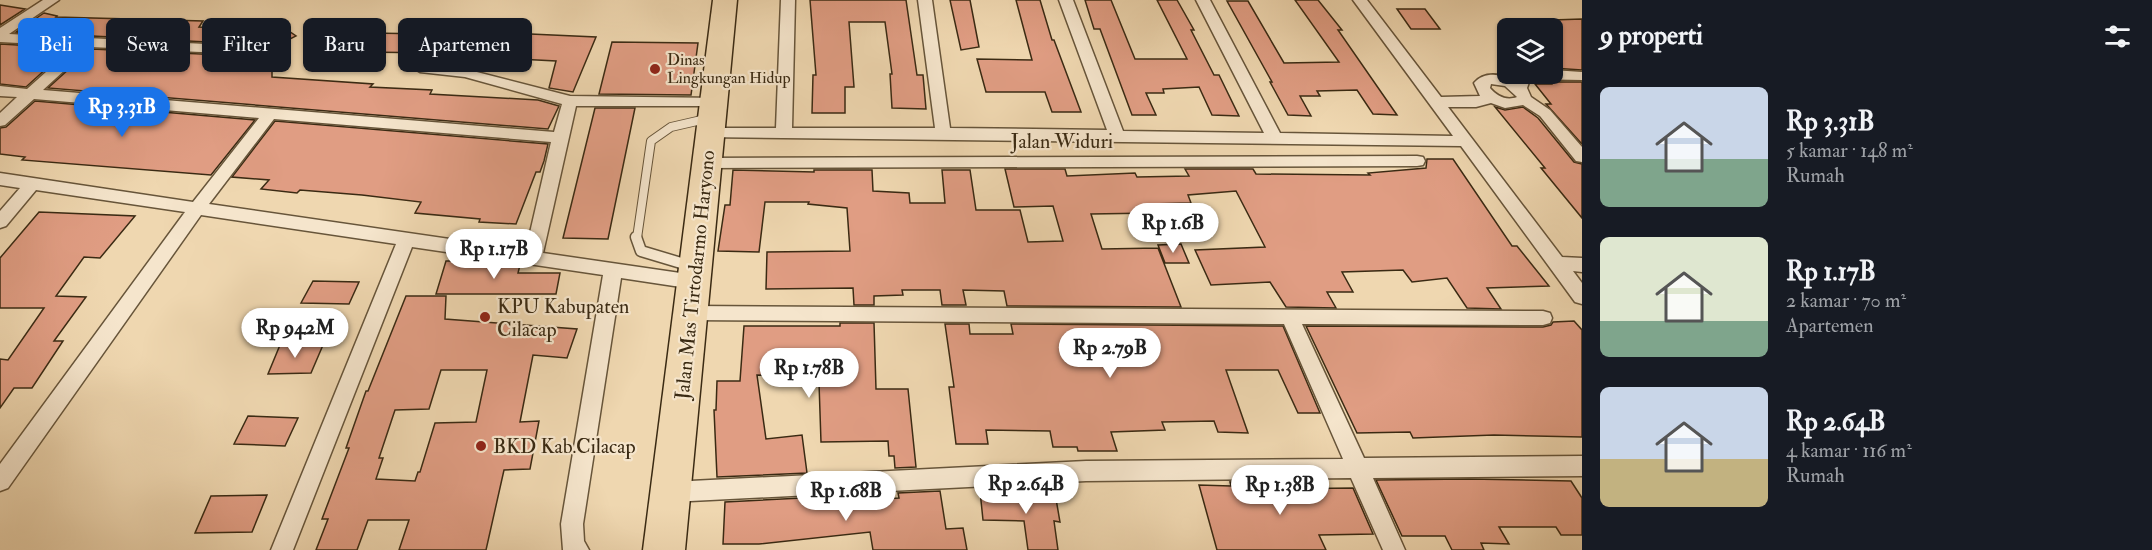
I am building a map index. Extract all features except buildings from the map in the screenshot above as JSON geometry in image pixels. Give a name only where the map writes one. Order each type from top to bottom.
[{"type":"highway","name":"Jalan Mas Tirtodarmo Haryono","points":[[664,550],[724,0]]},
{"type":"street","points":[[18,37],[0,36],[6,23],[52,0]]},
{"type":"street","points":[[784,133],[788,0]]},
{"type":"street","points":[[925,0],[944,133]]},
{"type":"street","points":[[1066,0],[1117,136]]},
{"type":"street","points":[[1203,0],[1275,139]]},
{"type":"street","points":[[1360,0],[1582,297]]},
{"type":"street","points":[[94,42],[202,48]]},
{"type":"street","points":[[0,121],[54,72]]},
{"type":"street","points":[[456,72],[570,101],[710,129],[784,133],[944,133],[1467,141]]},
{"type":"street","points":[[1522,94],[1523,76],[1530,74],[1582,76]]},
{"type":"street","points":[[1437,102],[1476,102],[1493,98],[1481,88],[1481,83],[1485,80],[1502,80],[1545,113],[1582,157]]},
{"type":"street","points":[[0,92],[560,138]]},
{"type":"street","points":[[533,257],[570,101]]},
{"type":"street","points":[[0,481],[198,207],[270,114]]},
{"type":"street","name":"Jalan Widuri","points":[[710,129],[1418,161]]},
{"type":"street","points":[[0,178],[613,269],[694,287],[1289,315],[1543,318]]},
{"type":"street","points":[[0,222],[33,183]]},
{"type":"street","points":[[282,550],[407,238]]},
{"type":"street","points":[[1558,264],[1582,265]]},
{"type":"street","points":[[578,550],[573,546],[572,524],[613,269]]},
{"type":"street","points":[[1289,315],[1394,550]]},
{"type":"street","points":[[671,492],[1086,471],[1582,466]]},
{"type":"lane","points":[[694,287],[641,251],[636,236],[651,141],[661,131],[677,124],[710,129]]},
{"type":"place","name":"Dinas Lingkungan Hidup","points":[[655,69]]},
{"type":"place","name":"KPU Kabupaten Cilacap","points":[[485,317]]},
{"type":"place","name":"BKD Kab.Cilacap","points":[[481,446]]}]
